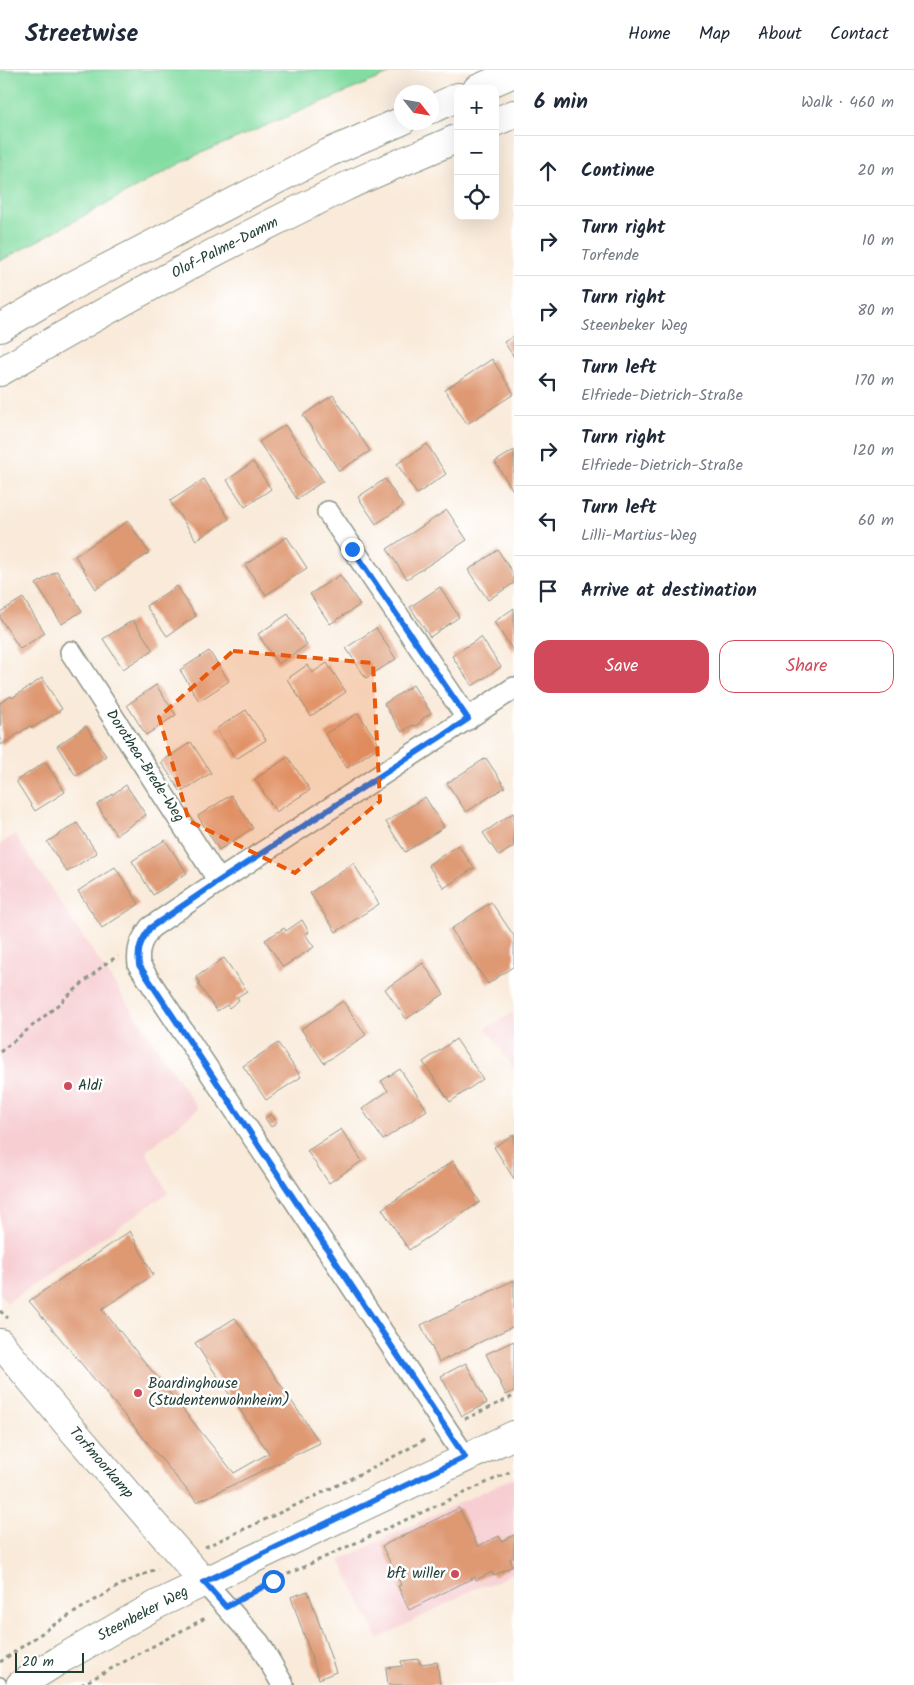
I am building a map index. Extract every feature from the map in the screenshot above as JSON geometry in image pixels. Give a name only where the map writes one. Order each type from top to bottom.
[{"type":"main road","points":[[486,85],[514,73]]},
{"type":"main road","points":[[439,105],[454,99]]},
{"type":"main road","points":[[499,120],[514,114]]},
{"type":"main road","points":[[0,328],[70,287],[328,153],[394,125]]},
{"type":"main road","name":"Olof-Palme-Damm","points":[[0,372],[87,321],[267,226],[344,188],[454,140]]},
{"type":"main road","name":"Torfmoorkamp","points":[[0,1343],[204,1582]]},
{"type":"main road","name":"Steenbeker Weg","points":[[20,1685],[156,1605],[514,1434]]},
{"type":"street","points":[[328,512],[468,719]]},
{"type":"street","name":"Dorothea-Brede-Weg","points":[[70,652],[219,881]]},
{"type":"street","points":[[465,1457],[139,965],[137,952],[150,928],[468,719],[512,694]]},
{"type":"street","points":[[204,1582],[259,1643],[283,1685]]},
{"type":"path","points":[[0,1052],[110,960],[125,952],[137,952]]},
{"type":"path","points":[[0,1662],[52,1626],[120,1585],[242,1532],[388,1460],[446,1428],[514,1396]]},
{"type":"path","points":[[81,1685],[273,1581],[514,1470]]},
{"type":"highlighted area","points":[[233,651],[373,663],[380,801],[295,873],[189,821],[159,717]]},
{"type":"shaded area","points":[[15,835],[198,1109],[146,1151],[168,1193],[7,1303],[0,1294],[0,844]]},
{"type":"shaded area","points":[[514,1012],[514,1070],[486,1028]]},
{"type":"shaded area","points":[[514,1477],[514,1572],[488,1586],[482,1585],[378,1639],[340,1560]]},
{"type":"green space","points":[[0,70],[398,70],[194,156],[0,261]]},
{"type":"building","points":[[514,336],[514,357],[504,342]]},
{"type":"building","points":[[492,359],[514,394],[467,424],[445,390]]},
{"type":"building","points":[[333,395],[370,451],[339,471],[303,415]]},
{"type":"building","points":[[285,425],[323,481],[297,499],[259,442]]},
{"type":"building","points":[[427,444],[446,474],[417,494],[397,464]]},
{"type":"building","points":[[514,450],[514,492],[495,462]]},
{"type":"building","points":[[253,462],[271,489],[245,507],[227,480]]},
{"type":"building","points":[[204,479],[229,519],[196,540],[170,501]]},
{"type":"building","points":[[385,479],[403,506],[376,524],[358,497]]},
{"type":"building","points":[[447,510],[467,540],[407,579],[387,549]]},
{"type":"building","points":[[128,521],[149,553],[96,589],[75,556]]},
{"type":"building","points":[[287,537],[307,568],[266,595],[245,565]]},
{"type":"building","points":[[498,550],[514,575],[514,583],[488,600],[468,570]]},
{"type":"building","points":[[57,571],[82,611],[62,624],[36,584]]},
{"type":"building","points":[[340,575],[360,605],[330,624],[310,594]]},
{"type":"building","points":[[177,586],[196,616],[167,636],[146,606]]},
{"type":"building","points":[[440,587],[459,617],[430,637],[410,607]]},
{"type":"building","points":[[23,598],[45,633],[20,649],[0,618],[0,612]]},
{"type":"building","points":[[514,608],[514,652],[494,622]]},
{"type":"building","points":[[288,614],[307,645],[278,664],[258,634]]},
{"type":"building","points":[[133,620],[153,650],[123,669],[103,639]]},
{"type":"building","points":[[376,628],[396,659],[366,678],[346,648]]},
{"type":"building","points":[[481,637],[501,667],[472,686],[452,656]]},
{"type":"building","points":[[209,651],[229,681],[199,701],[180,670]]},
{"type":"building","points":[[327,663],[346,692],[311,716],[287,679],[307,665],[312,673]]},
{"type":"building","points":[[42,678],[62,709],[32,728],[30,726],[1,745],[0,703],[11,696],[12,698]]},
{"type":"building","points":[[156,685],[176,715],[146,735],[127,705]]},
{"type":"building","points":[[413,685],[431,713],[415,726],[412,725],[402,732],[384,704]]},
{"type":"building","points":[[246,710],[266,740],[236,759],[216,729]]},
{"type":"building","points":[[358,713],[380,746],[347,768],[325,734]]},
{"type":"building","points":[[86,726],[106,756],[76,776],[57,746]]},
{"type":"building","points":[[191,742],[211,773],[181,792],[161,762]]},
{"type":"building","points":[[288,757],[310,790],[276,812],[255,779]]},
{"type":"building","points":[[486,758],[505,787],[466,812],[447,783]]},
{"type":"building","points":[[45,762],[65,792],[35,811],[16,781]]},
{"type":"building","points":[[126,785],[146,815],[116,835],[97,805]]},
{"type":"building","points":[[231,795],[253,828],[219,850],[198,816]]},
{"type":"building","points":[[425,797],[444,827],[405,852],[386,822]]},
{"type":"building","points":[[513,813],[514,846],[499,856],[483,833]]},
{"type":"building","points":[[77,823],[97,853],[67,872],[47,842]]},
{"type":"building","points":[[165,840],[187,873],[153,895],[132,861]]},
{"type":"building","points":[[458,845],[474,868],[444,888],[428,865]]},
{"type":"building","points":[[353,863],[379,904],[336,932],[310,893]]},
{"type":"building","points":[[115,867],[139,904],[102,928],[78,891]]},
{"type":"building","points":[[491,902],[514,936],[514,966],[488,984],[451,929]]},
{"type":"building","points":[[302,920],[309,932],[305,934],[314,947],[283,967],[265,940],[284,928],[286,931]]},
{"type":"building","points":[[224,958],[247,991],[237,997],[239,1000],[229,1008],[227,1005],[217,1011],[198,984],[200,983],[196,977]]},
{"type":"building","points":[[423,963],[444,994],[406,1019],[385,989]]},
{"type":"building","points":[[343,1001],[366,1035],[324,1063],[301,1029]]},
{"type":"building","points":[[456,1039],[483,1079],[450,1102],[423,1062]]},
{"type":"building","points":[[278,1043],[301,1077],[266,1100],[243,1066]]},
{"type":"building","points":[[400,1069],[427,1110],[383,1140],[362,1109],[388,1091],[381,1081]]},
{"type":"building","points":[[271,1114],[277,1122],[271,1127],[265,1118]]},
{"type":"building","points":[[341,1129],[362,1161],[329,1183],[307,1151]]},
{"type":"building","points":[[514,1134],[514,1179],[494,1147]]},
{"type":"building","points":[[453,1161],[480,1202],[409,1250],[382,1209]]},
{"type":"building","name":"Boardinghouse (Studentenwohnheim)","points":[[130,1231],[153,1275],[102,1309],[234,1473],[269,1453],[195,1343],[235,1318],[320,1443],[197,1502],[29,1301]]},
{"type":"building","points":[[514,1280],[514,1326],[439,1362],[421,1325]]},
{"type":"building","points":[[514,1341],[514,1391],[506,1395],[486,1354]]},
{"type":"building","points":[[466,1363],[487,1403],[462,1416],[441,1376]]},
{"type":"building","points":[[459,1508],[478,1546],[499,1536],[502,1541],[514,1535],[514,1557],[510,1559],[513,1566],[493,1576],[492,1572],[476,1580],[475,1577],[409,1610],[398,1586],[401,1585],[382,1546]]},
{"type":"building","points":[[308,1591],[336,1672],[319,1679],[291,1597]]},
{"type":"building","points":[[419,1659],[420,1664],[437,1662],[440,1685],[388,1685],[386,1668],[402,1666],[401,1661]]},
{"type":"place","name":"Aldi","points":[[68,1086]]},
{"type":"place","name":"Boardinghouse (Studentenwohnheim)","points":[[138,1393]]},
{"type":"place","name":"bft willer","points":[[455,1574]]},
{"type":"route","points":[[273,1581],[226,1607],[204,1582],[465,1457],[139,965],[137,952],[150,928],[468,719],[352,549]]}]
